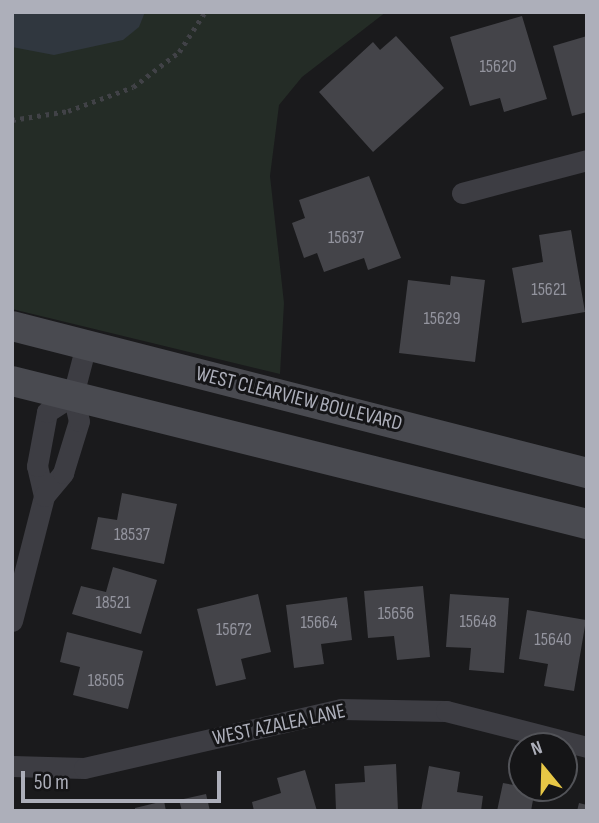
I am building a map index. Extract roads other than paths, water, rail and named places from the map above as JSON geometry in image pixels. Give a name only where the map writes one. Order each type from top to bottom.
[{"type":"street","points":[[462,193],[587,160]]},
{"type":"street","name":"WEST CLEARVIEW BOULEVARD","points":[[12,326],[587,473]]},
{"type":"street","points":[[13,618],[44,496],[63,473],[79,421],[73,395],[86,345]]},
{"type":"street","points":[[12,381],[587,524]]},
{"type":"street","points":[[44,496],[37,466],[47,412],[73,395]]},
{"type":"street","name":"WEST AZALEA LANE","points":[[12,766],[84,768],[341,709],[446,711],[587,747]]}]
